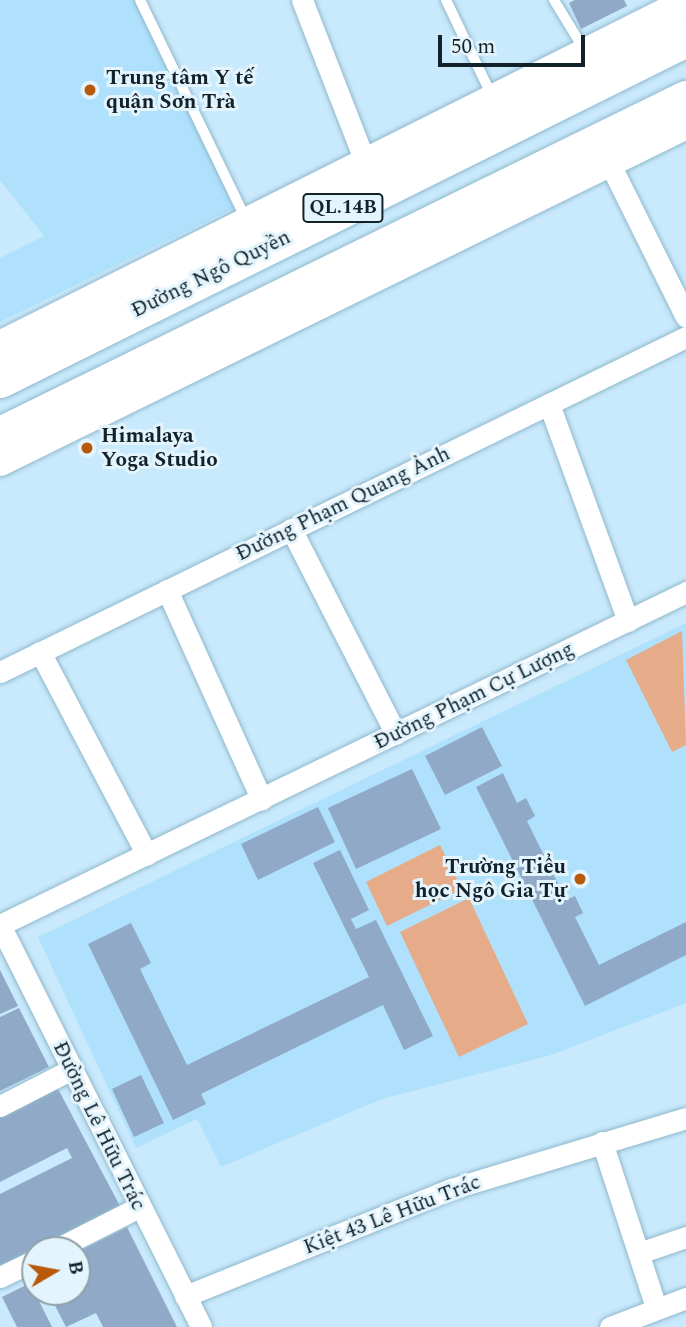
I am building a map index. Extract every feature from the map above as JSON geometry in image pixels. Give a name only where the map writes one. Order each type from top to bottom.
[{"type":"highway","name":"Đường Ngô Quyền","points":[[0,379],[371,178],[594,67],[686,38]]},
{"type":"highway","points":[[605,152],[686,99]]},
{"type":"highway","name":"QL.14B","points":[[0,435],[605,152]]},
{"type":"street","points":[[302,0],[371,178]]},
{"type":"street","name":"Đường Ngô Quyền","points":[[0,346],[247,222],[371,178],[494,101],[594,67],[686,3]]},
{"type":"street","points":[[0,461],[605,152],[686,124]]},
{"type":"street","points":[[605,152],[686,317]]},
{"type":"street","name":"Đường Phạm Quang Ảnh","points":[[0,672],[686,337]]},
{"type":"street","points":[[549,404],[628,621]]},
{"type":"street","points":[[291,529],[396,734]]},
{"type":"street","points":[[167,590],[262,800]]},
{"type":"street","name":"Đường Phạm Cự Lượng","points":[[0,925],[686,592]]},
{"type":"street","points":[[40,652],[147,855]]},
{"type":"street","name":"Đường Lê Hữu Trác","points":[[0,925],[201,1327]]},
{"type":"street","points":[[0,1106],[72,1069]]},
{"type":"street","name":"Kiệt 43 Lê Hữu Trác","points":[[185,1296],[451,1189],[686,1118]]},
{"type":"street","points":[[602,1143],[656,1307]]},
{"type":"street","points":[[82,1236],[139,1207]]},
{"type":"street","points":[[639,1253],[686,1237]]},
{"type":"street","points":[[0,1277],[21,1267]]},
{"type":"street","points":[[610,1327],[656,1307],[686,1298]]},
{"type":"lane","points":[[140,0],[247,222]]},
{"type":"lane","points":[[446,0],[494,101]]},
{"type":"lane","points":[[554,0],[594,67]]},
{"type":"shaded area","name":"Trung tâm Y tế quận Sơn Trà","points":[[0,0],[139,0],[234,208],[0,322],[0,258],[44,236],[0,180]]},
{"type":"shaded area","points":[[686,623],[686,1003],[551,1055],[382,1099],[221,1167],[197,1119],[136,1148],[38,937]]},
{"type":"shaded area","points":[[682,631],[686,745],[672,752],[626,660]]},
{"type":"shaded area","points":[[440,845],[462,889],[387,926],[366,882]]},
{"type":"shaded area","points":[[469,898],[528,1024],[459,1057],[400,932]]},
{"type":"building","points":[[575,0],[624,0],[627,6],[581,29],[569,3]]},
{"type":"building","points":[[482,727],[502,766],[445,795],[425,756]]},
{"type":"building","points":[[412,769],[441,829],[356,869],[328,808]]},
{"type":"building","points":[[503,773],[517,803],[526,798],[535,816],[527,821],[566,900],[575,896],[583,913],[575,917],[599,965],[686,922],[686,955],[585,1006],[476,787]]},
{"type":"building","points":[[318,807],[335,842],[258,880],[241,844]]},
{"type":"building","points":[[340,850],[369,910],[351,919],[356,929],[376,920],[433,1036],[404,1050],[383,1005],[201,1094],[206,1104],[173,1120],[88,944],[131,923],[151,963],[140,969],[187,1065],[369,977],[313,863]]},
{"type":"building","points":[[0,970],[18,1006],[0,1014]]},
{"type":"building","points":[[19,1008],[49,1067],[0,1091],[0,1017]]},
{"type":"building","points":[[141,1075],[164,1123],[134,1137],[112,1089]]},
{"type":"building","points":[[56,1085],[120,1206],[61,1236],[21,1236],[21,1256],[0,1267],[0,1194],[72,1158],[67,1148],[0,1182],[0,1113]]},
{"type":"building","points":[[127,1227],[177,1327],[103,1327],[96,1313],[66,1327],[55,1306],[91,1306],[91,1245]]},
{"type":"building","points":[[21,1288],[21,1306],[42,1306],[52,1327],[17,1327],[2,1297]]},
{"type":"place","name":"Trung tâm Y tế quận Sơn Trà","points":[[90,90]]},
{"type":"place","name":"Himalaya Yoga Studio","points":[[87,448]]},
{"type":"place","name":"Trường Tiểu học Ngô Gia Tự","points":[[580,879]]}]
